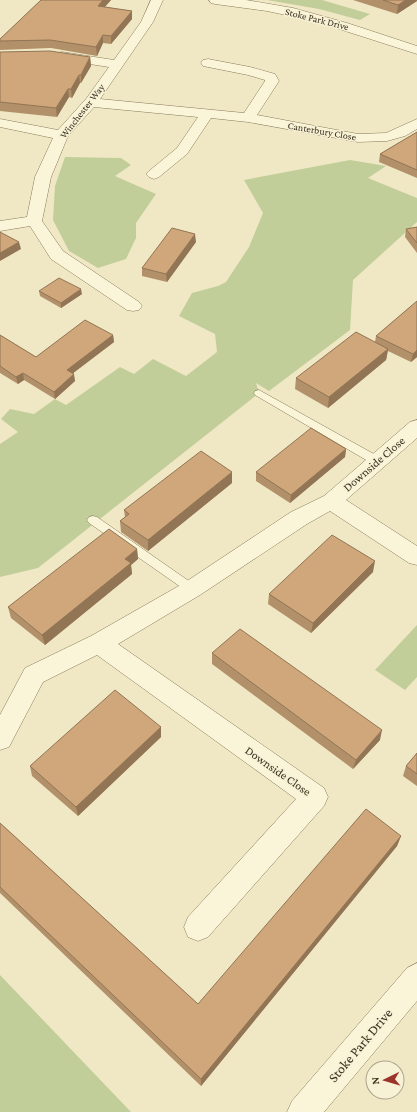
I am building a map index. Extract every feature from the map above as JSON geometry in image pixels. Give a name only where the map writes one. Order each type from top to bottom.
[{"type":"street","name":"Winchester Way","points":[[34,221],[43,177],[62,135],[91,102],[118,64],[147,22],[157,0]]},
{"type":"street","name":"Stoke Park Drive","points":[[215,0],[240,2],[317,17],[417,50]]},
{"type":"street","points":[[51,54],[118,64]]},
{"type":"street","points":[[208,63],[250,71],[270,77],[272,81],[248,118]]},
{"type":"street","name":"Canterbury Close","points":[[91,102],[248,118],[358,138],[387,137],[400,133],[417,123]]},
{"type":"street","points":[[154,174],[182,151],[207,114]]},
{"type":"street","points":[[0,123],[62,135]]},
{"type":"street","points":[[0,226],[34,221],[57,255],[133,306]]},
{"type":"street","name":"Downside Close","points":[[0,739],[34,675],[99,643],[192,589],[299,518],[330,502],[417,427]]},
{"type":"street","name":"Downside Close","points":[[330,502],[417,557]]},
{"type":"street","name":"Downside Close","points":[[99,643],[315,797],[198,927]]},
{"type":"street","name":"Stoke Park Drive","points":[[302,1112],[417,978]]},
{"type":"lane","points":[[259,393],[377,461]]},
{"type":"lane","points":[[93,520],[192,589]]},
{"type":"green space","points":[[267,0],[322,0],[370,14],[360,20],[319,9]]},
{"type":"green space","points":[[65,157],[121,158],[131,165],[115,176],[156,194],[136,223],[136,238],[126,259],[98,268],[69,251],[53,220],[55,186]]},
{"type":"green space","points":[[350,160],[386,166],[368,178],[417,198],[417,222],[353,280],[350,330],[269,391],[256,383],[259,393],[38,568],[0,577],[0,444],[18,432],[1,419],[10,409],[34,414],[55,399],[66,405],[120,367],[134,374],[153,359],[186,376],[217,352],[215,334],[179,316],[192,293],[218,286],[226,282],[249,247],[263,213],[244,180]]},
{"type":"green space","points":[[417,625],[417,677],[405,690],[375,670]]},
{"type":"green space","points":[[0,975],[131,1112],[0,1112]]},
{"type":"building","points":[[41,0],[103,0],[98,6],[132,11],[111,36],[103,35],[96,47],[50,40],[0,41],[0,39]]},
{"type":"building","points":[[383,0],[406,0],[398,5]]},
{"type":"building","points":[[50,51],[90,57],[81,75],[79,75],[71,89],[68,89],[56,108],[0,102],[0,52]]},
{"type":"building","points":[[417,132],[417,170],[380,154]]},
{"type":"building","points":[[417,227],[417,243],[406,229]]},
{"type":"building","points":[[172,228],[195,234],[166,274],[142,268]]},
{"type":"building","points":[[0,232],[19,242],[0,253]]},
{"type":"building","points":[[59,278],[81,289],[61,303],[39,291]]},
{"type":"building","points":[[417,301],[417,350],[413,354],[376,336]]},
{"type":"building","points":[[85,320],[113,335],[67,370],[74,374],[54,392],[23,373],[16,377],[0,366],[0,335],[36,357]]},
{"type":"building","points":[[356,332],[388,349],[329,397],[296,378]]},
{"type":"building","points":[[311,428],[346,449],[291,495],[256,472]]},
{"type":"building","points":[[201,451],[232,472],[148,540],[120,521],[129,514],[124,510]]},
{"type":"building","points":[[109,529],[137,549],[125,559],[131,563],[42,635],[8,607]]},
{"type":"building","points":[[332,535],[375,561],[313,623],[269,594]]},
{"type":"building","points":[[240,629],[382,730],[356,760],[212,653]]},
{"type":"building","points":[[115,690],[161,727],[76,807],[30,766]]},
{"type":"building","points":[[417,753],[417,774],[406,766]]},
{"type":"building","points":[[366,809],[401,836],[201,1079],[0,887],[0,823],[198,1004]]}]
